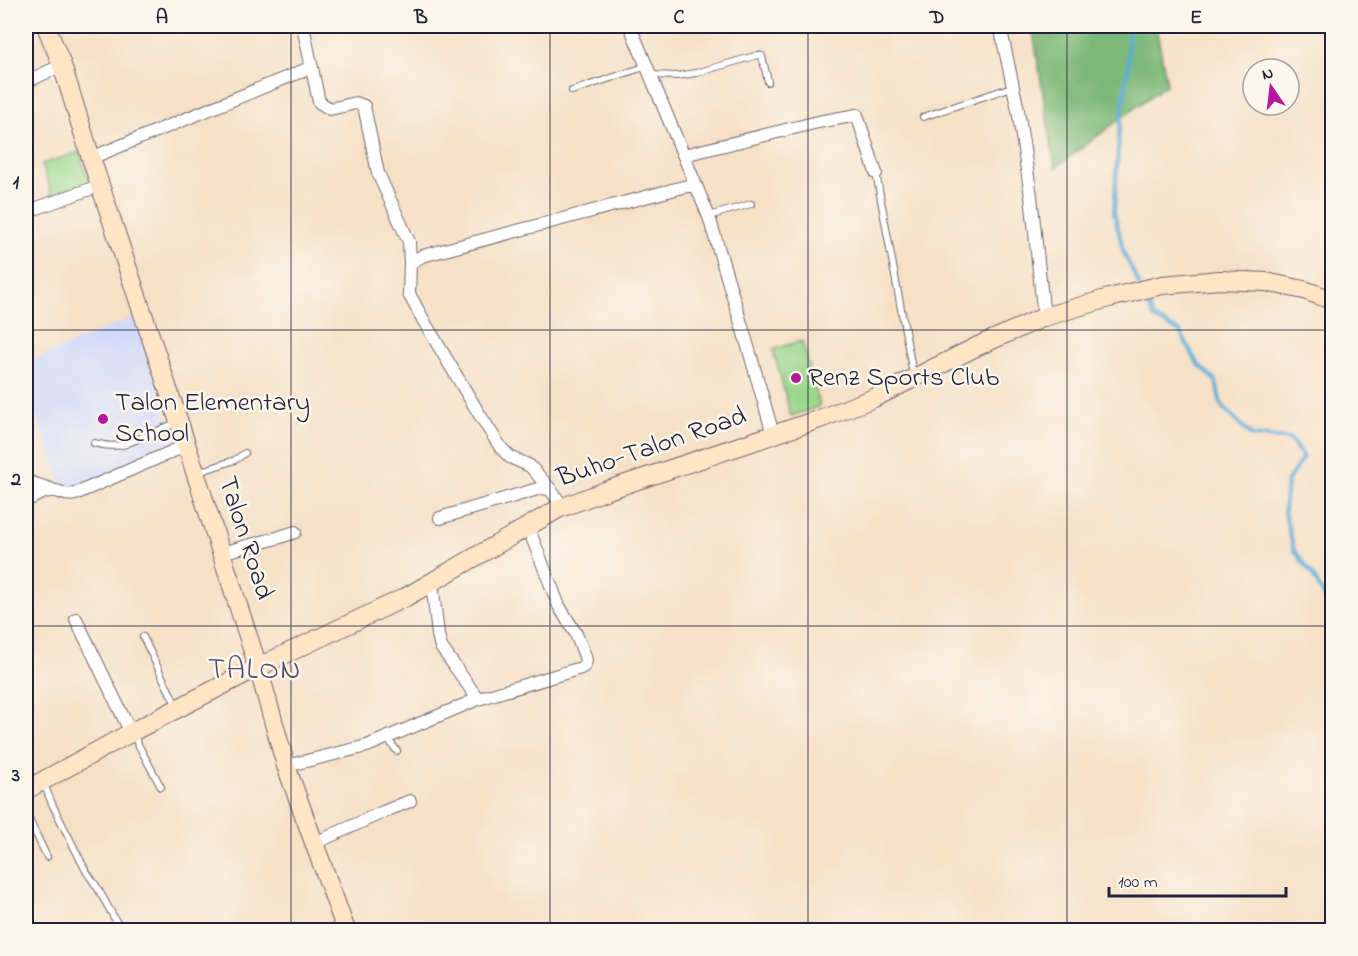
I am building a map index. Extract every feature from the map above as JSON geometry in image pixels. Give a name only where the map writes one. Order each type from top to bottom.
[{"type":"street","name":"Talon Road","points":[[46,26],[62,65],[187,445],[258,667],[286,766],[346,930]]},
{"type":"street","points":[[303,26],[319,102],[330,109],[356,103],[364,106],[378,173],[410,242],[409,294],[501,448],[510,457],[530,466],[563,507]]},
{"type":"street","points":[[630,26],[709,217],[773,434]]},
{"type":"street","points":[[1000,26],[1013,87],[1031,196],[1044,318]]},
{"type":"street","points":[[26,82],[62,65]]},
{"type":"street","points":[[91,158],[312,67]]},
{"type":"street","points":[[684,155],[818,122],[857,115],[876,172]]},
{"type":"street","points":[[26,212],[101,184]]},
{"type":"street","points":[[410,263],[422,256],[687,186],[696,186]]},
{"type":"street","name":"Buho-Talon Road","points":[[26,790],[258,667],[406,597],[563,507],[605,490],[818,420],[874,398],[978,346],[1044,318],[1162,285],[1220,280],[1266,282],[1304,290],[1332,300]]},
{"type":"street","points":[[26,481],[66,495],[75,494],[187,445]]},
{"type":"street","points":[[440,518],[541,488],[550,489]]},
{"type":"street","points":[[26,501],[46,492],[55,491]]},
{"type":"street","points":[[286,766],[367,746],[478,699],[584,666],[586,661],[576,634],[559,606],[528,526]]},
{"type":"street","points":[[221,553],[295,532]]},
{"type":"street","points":[[432,582],[441,647],[478,699]]},
{"type":"street","points":[[76,619],[131,733]]},
{"type":"street","points":[[315,843],[410,801]]},
{"type":"lane","points":[[572,91],[650,70],[677,76],[696,73],[758,55],[762,56],[768,82]]},
{"type":"lane","points":[[923,117],[1013,87]]},
{"type":"lane","points":[[876,172],[914,378]]},
{"type":"lane","points":[[709,217],[751,204]]},
{"type":"lane","points":[[94,443],[107,446],[126,444],[179,422]]},
{"type":"lane","points":[[196,473],[236,460],[245,453]]},
{"type":"lane","points":[[144,637],[178,709]]},
{"type":"lane","points":[[131,733],[161,787]]},
{"type":"lane","points":[[387,738],[397,751]]},
{"type":"lane","points":[[43,780],[53,806],[86,872],[122,930]]},
{"type":"lane","points":[[26,813],[46,857]]},
{"type":"shaded area","name":"Talon Elementary School","points":[[136,316],[178,451],[68,500],[26,387],[26,363]]},
{"type":"green space","points":[[1032,26],[1156,26],[1167,84],[1055,168]]},
{"type":"green space","points":[[80,152],[90,184],[52,196],[42,164]]},
{"type":"green space","name":"Renz Sports Club","points":[[802,341],[820,406],[791,416],[773,349]]},
{"type":"waterway","points":[[1129,26],[1128,69],[1119,134],[1114,212],[1124,253],[1140,286]]},
{"type":"waterway","points":[[1144,296],[1154,318],[1180,332],[1197,363],[1216,381],[1221,405],[1252,436],[1290,439],[1303,457],[1287,482],[1284,511],[1294,550],[1312,574],[1332,610]]},
{"type":"place","name":"Renz Sports Club","points":[[796,378]]},
{"type":"place","name":"Talon Elementary School","points":[[103,419]]},
{"type":"district","name":"TALON","points":[[255,671]]}]
